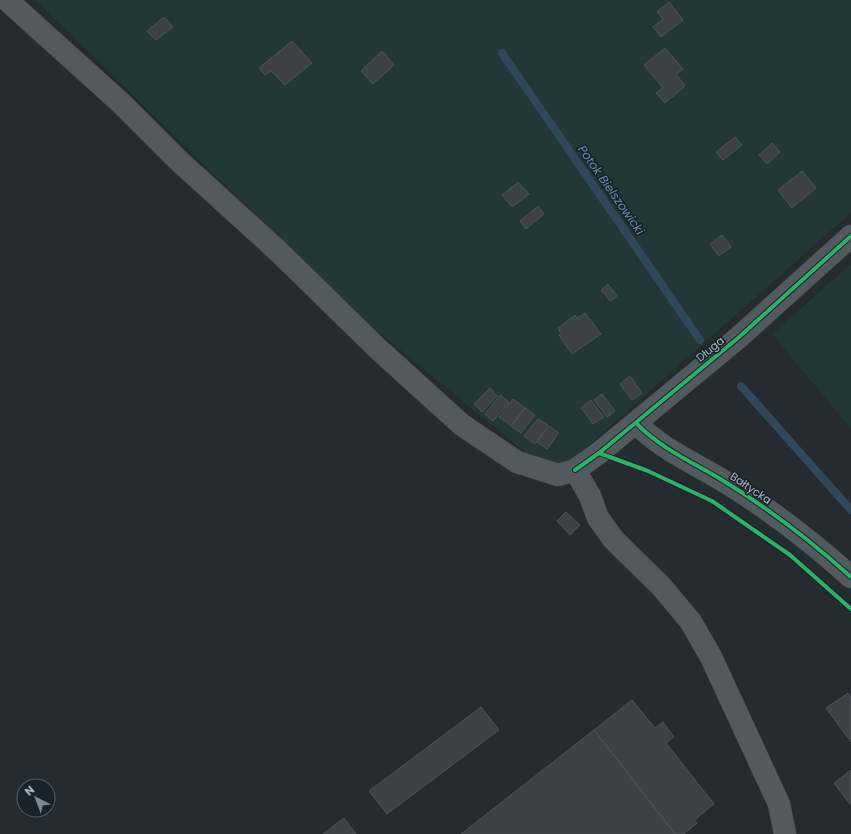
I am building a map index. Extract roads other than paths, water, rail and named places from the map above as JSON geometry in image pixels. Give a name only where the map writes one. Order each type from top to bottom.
[{"type":"street","points":[[7,0],[111,94],[178,160],[279,252],[377,348],[462,425],[517,462],[558,475],[575,470],[590,496],[598,518],[614,540],[661,586],[691,622],[704,646],[779,804],[785,834]]},
{"type":"street","name":"Długa","points":[[575,470],[636,423],[738,338],[851,236]]},
{"type":"street","name":"Bałtycka","points":[[636,423],[645,433],[679,456],[721,479],[757,502],[800,534],[851,577]]},
{"type":"waterway","name":"Potok Bielszowicki","points":[[502,53],[700,340]]},
{"type":"waterway","name":"Potok Bielszowicki","points":[[741,386],[851,510]]}]
